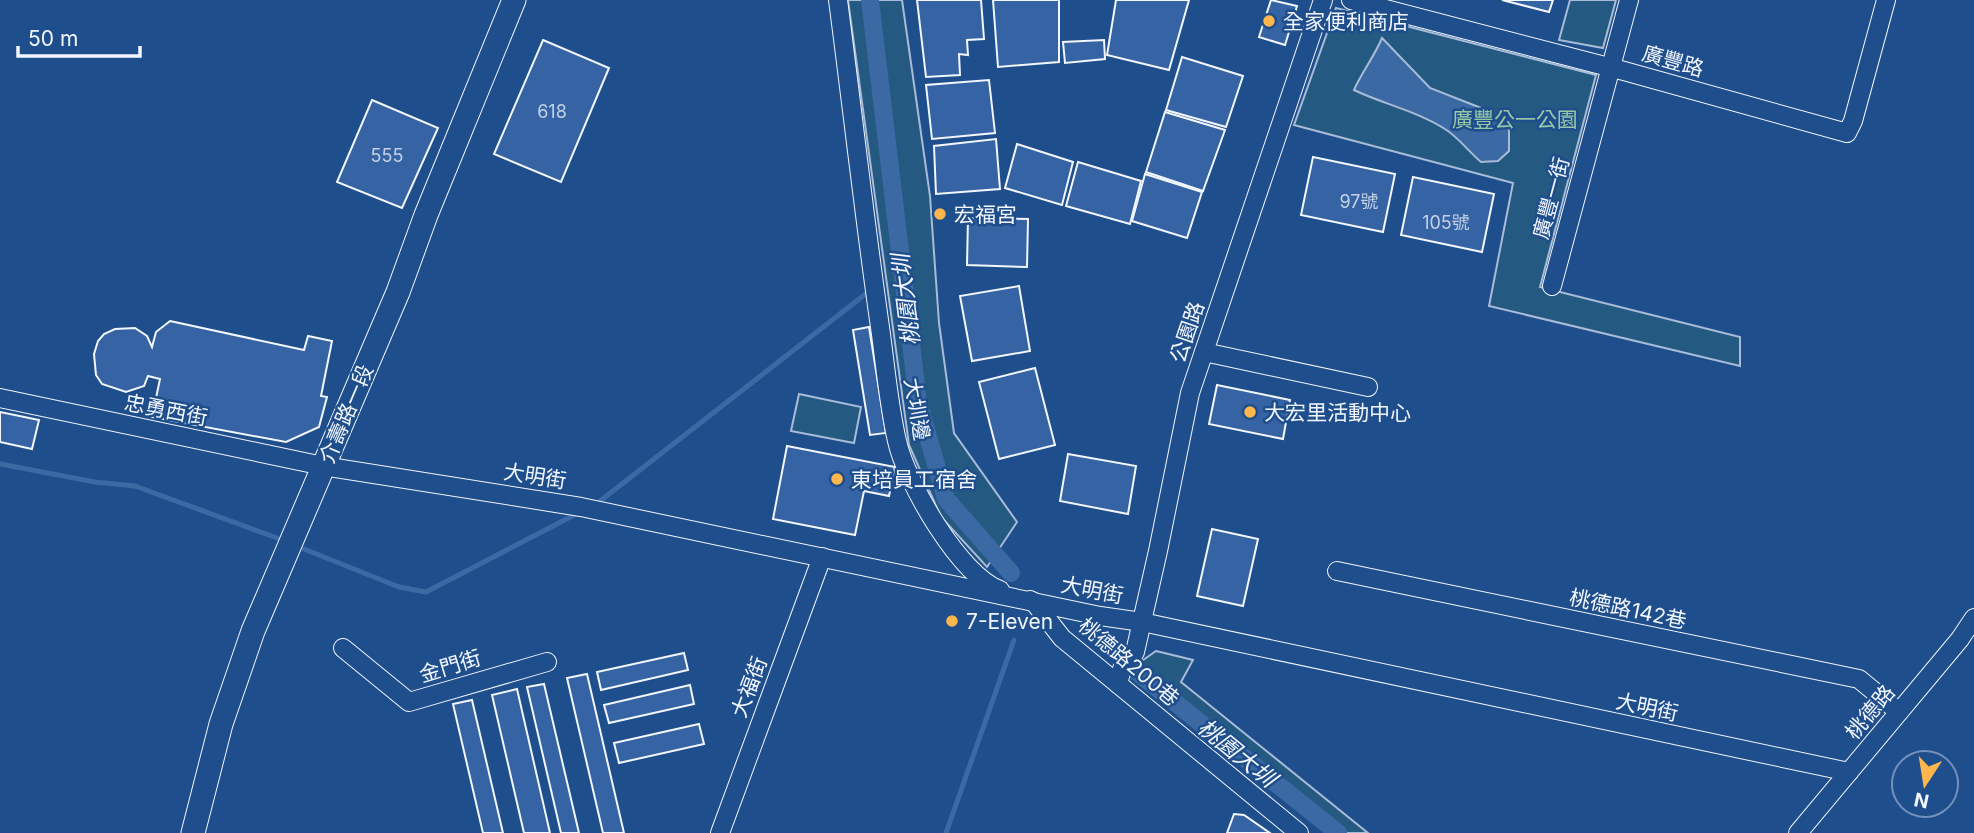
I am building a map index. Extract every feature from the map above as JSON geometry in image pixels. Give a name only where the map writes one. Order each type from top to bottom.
[{"type":"main road","name":"介壽路一段","points":[[193,833],[231,690],[253,631],[398,292],[426,215],[514,0]]},
{"type":"street","name":"大圳邊","points":[[838,0],[869,249],[897,443],[917,492],[939,529],[970,566],[990,586],[1034,602]]},
{"type":"street","name":"公園路","points":[[1118,684],[1122,669],[1135,652],[1190,393],[1323,0]]},
{"type":"street","name":"廣豐路","points":[[1352,0],[1847,133],[1853,121],[1886,0]]},
{"type":"street","name":"廣豐一街","points":[[1552,286],[1629,0]]},
{"type":"street","points":[[1204,352],[1368,387]]},
{"type":"street","name":"忠勇西街","points":[[0,398],[323,466]]},
{"type":"street","name":"大明街","points":[[323,466],[588,508],[1849,772]]},
{"type":"street","name":"大福街","points":[[720,833],[822,557]]},
{"type":"street","name":"桃德路142巷","points":[[1337,571],[1859,679],[1899,712]]},
{"type":"street","name":"桃德路200巷","points":[[1034,602],[1062,638],[1298,833]]},
{"type":"street","name":"桃德路","points":[[1798,833],[1960,639],[1974,618]]},
{"type":"street","name":"金門街","points":[[343,648],[409,702],[547,662]]},
{"type":"green space","points":[[848,0],[902,0],[930,196],[939,323],[954,433],[1017,522],[987,567],[941,517],[909,445]]},
{"type":"green space","points":[[1570,0],[1616,0],[1603,48],[1559,40]]},
{"type":"green space","name":"廣豐公一公園","points":[[1336,8],[1596,75],[1540,287],[1740,337],[1740,366],[1489,306],[1513,183],[1294,125]]},
{"type":"green space","points":[[799,394],[861,407],[854,443],[791,431]]},
{"type":"green space","points":[[1156,651],[1193,660],[1181,682],[1368,833],[1347,833],[1136,665]]},
{"type":"shaded area","points":[[1382,38],[1430,88],[1481,108],[1509,129],[1509,151],[1498,161],[1481,162],[1445,129],[1412,112],[1354,90]]},
{"type":"building","points":[[917,0],[981,0],[984,39],[967,40],[968,55],[959,54],[960,75],[926,77]]},
{"type":"building","points":[[993,0],[1059,0],[1059,62],[998,67]]},
{"type":"building","points":[[1116,0],[1189,0],[1169,70],[1107,55]]},
{"type":"building","points":[[1271,0],[1297,6],[1285,45],[1259,37]]},
{"type":"building","points":[[1502,0],[1553,0],[1549,12]]},
{"type":"building","points":[[543,40],[609,68],[561,182],[494,154]]},
{"type":"building","points":[[1104,40],[1105,59],[1065,63],[1063,42]]},
{"type":"building","points":[[1182,57],[1243,76],[1226,127],[1166,110]]},
{"type":"building","points":[[989,80],[995,133],[932,139],[926,85]]},
{"type":"building","points":[[372,100],[438,128],[402,208],[337,182]]},
{"type":"building","points":[[1165,112],[1225,130],[1203,191],[1146,172]]},
{"type":"building","points":[[996,139],[1000,189],[936,194],[934,146]]},
{"type":"building","points":[[1017,144],[1073,162],[1062,205],[1005,188]]},
{"type":"building","points":[[1313,157],[1395,174],[1383,232],[1301,215]]},
{"type":"building","points":[[1078,162],[1141,181],[1130,224],[1066,206]]},
{"type":"building","points":[[1145,174],[1202,192],[1187,238],[1132,221]]},
{"type":"building","points":[[1413,177],[1494,194],[1482,252],[1401,235]]},
{"type":"building","points":[[968,218],[1028,219],[1027,267],[967,265]]},
{"type":"building","points":[[1019,286],[1030,351],[972,361],[960,296]]},
{"type":"building","points":[[170,321],[304,350],[308,336],[332,341],[321,396],[327,397],[319,427],[286,442],[152,417],[160,379],[148,376],[144,386],[126,392],[102,384],[96,375],[94,354],[98,341],[104,334],[115,329],[135,328],[147,336],[152,347],[156,332]]},
{"type":"building","points":[[869,327],[886,433],[870,435],[853,330]]},
{"type":"building","points":[[1035,368],[1055,445],[999,459],[979,382]]},
{"type":"building","name":"大宏里活動中心","points":[[1217,385],[1290,400],[1283,439],[1209,424]]},
{"type":"building","points":[[0,412],[39,420],[32,449],[0,442]]},
{"type":"building","name":"東培員工宿舍","points":[[787,446],[895,467],[889,496],[864,491],[855,535],[773,519]]},
{"type":"building","points":[[1068,454],[1136,466],[1128,514],[1060,501]]},
{"type":"building","points":[[1212,529],[1258,539],[1243,606],[1197,596]]},
{"type":"building","points":[[684,653],[688,670],[601,690],[597,672]]},
{"type":"building","points":[[587,674],[624,833],[603,833],[567,678]]},
{"type":"building","points":[[544,684],[579,833],[561,833],[527,687]]},
{"type":"building","points":[[690,685],[694,704],[609,723],[604,705]]},
{"type":"building","points":[[517,689],[550,833],[524,833],[492,695]]},
{"type":"building","points":[[472,700],[503,833],[483,833],[453,704]]},
{"type":"building","points":[[699,724],[704,744],[619,763],[614,743]]},
{"type":"building","points":[[1234,814],[1244,815],[1270,833],[1227,833]]},
{"type":"waterway","name":"桃園大圳","points":[[870,0],[918,402],[946,499],[1011,573]]},
{"type":"waterway","points":[[894,272],[902,266]]},
{"type":"waterway","points":[[595,505],[872,289]]},
{"type":"waterway","points":[[0,464],[95,482],[135,486],[277,538]]},
{"type":"waterway","points":[[304,549],[399,587],[426,592],[580,512]]},
{"type":"waterway","points":[[946,833],[1014,640]]},
{"type":"waterway","name":"桃園大圳","points":[[1137,672],[1338,833]]},
{"type":"place","name":"全家便利商店","points":[[1269,21]]},
{"type":"place","name":"宏福宮","points":[[940,214]]},
{"type":"place","name":"大宏里活動中心","points":[[1250,412]]},
{"type":"place","name":"東培員工宿舍","points":[[837,479]]},
{"type":"place","name":"7-Eleven","points":[[952,621]]}]
